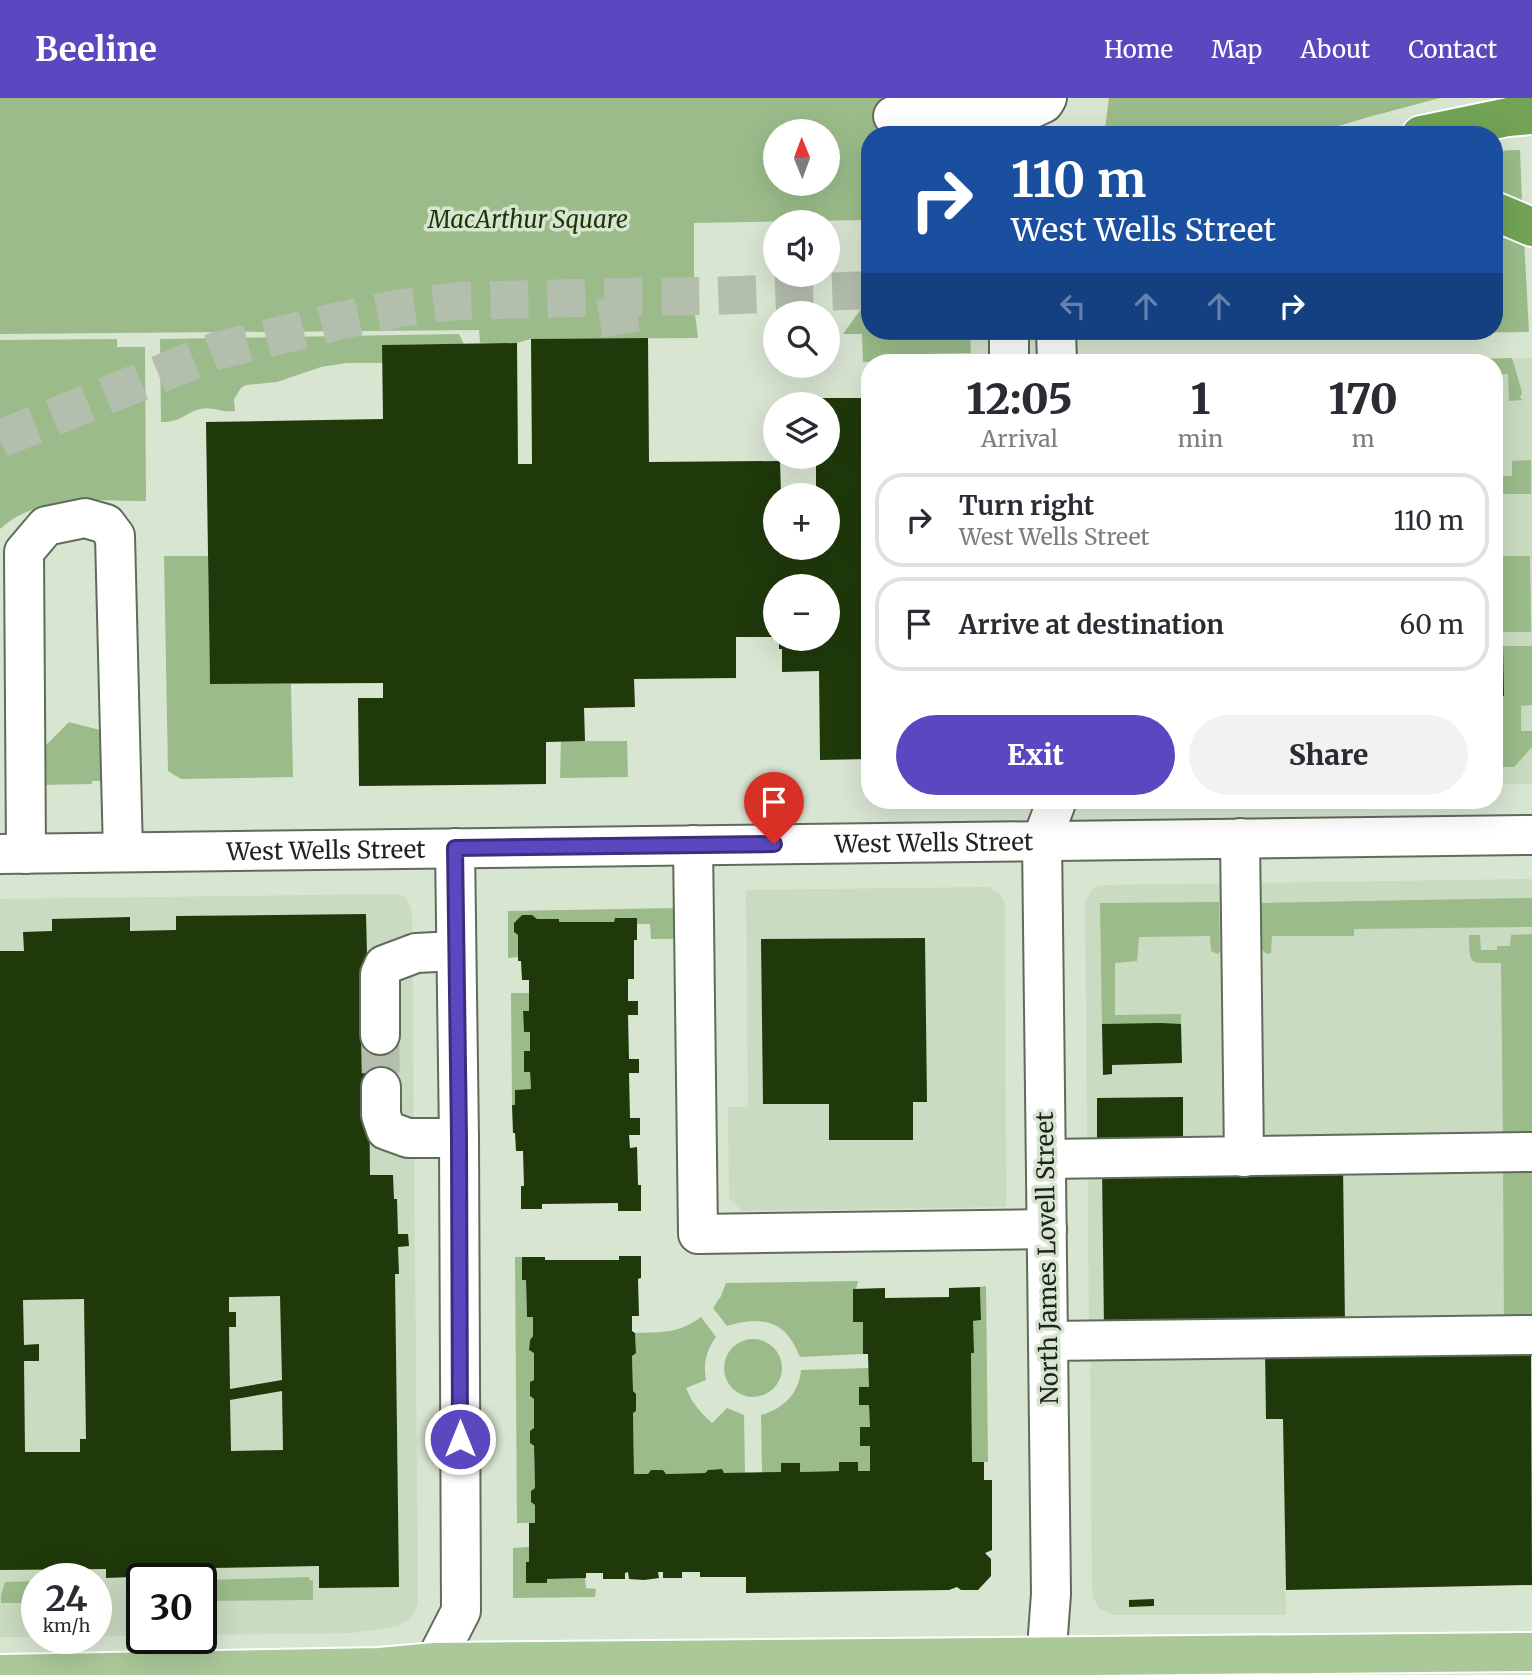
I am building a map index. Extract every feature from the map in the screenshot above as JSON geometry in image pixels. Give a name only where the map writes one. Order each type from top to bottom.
[{"type":"highway","points":[[1464,126],[1532,115]]},
{"type":"highway","points":[[1503,214],[1532,227]]},
{"type":"main road","points":[[0,1674],[380,1667],[424,1670],[1317,1664],[1532,1652]]},
{"type":"street","points":[[892,116],[1005,116],[1027,111],[1044,103],[1047,98]]},
{"type":"street","points":[[1053,98],[1054,126]]},
{"type":"street","points":[[13,854],[24,552],[46,526],[85,518],[106,524],[115,536],[122,852]]},
{"type":"street","name":"North James Lovell Street","points":[[1029,809],[1042,840]]},
{"type":"street","name":"North James Lovell Street","points":[[1046,1666],[1051,1594],[1042,840],[1054,809]]},
{"type":"street","name":"West Wells Street","points":[[13,854],[1532,835]]},
{"type":"street","points":[[1240,838],[1244,1157]]},
{"type":"street","points":[[693,845],[698,1234],[1047,1229]]},
{"type":"street","points":[[424,1670],[461,1611],[455,848]]},
{"type":"street","points":[[380,1035],[380,974],[384,965],[416,953],[456,951]]},
{"type":"street","points":[[381,1087],[381,1115],[386,1130],[408,1138],[459,1138]]},
{"type":"street","points":[[1046,1159],[1532,1152]]},
{"type":"street","points":[[1048,1341],[1532,1335]]},
{"type":"shaded area","points":[[1532,358],[1532,784],[1503,784],[1503,359]]},
{"type":"shaded area","points":[[1532,879],[1532,1323],[1089,1328],[1085,903],[1091,891],[1104,885]]},
{"type":"shaded area","points":[[988,887],[999,893],[1005,904],[1006,1207],[742,1211],[729,1198],[728,1107],[748,1107],[746,890]]},
{"type":"shaded area","points":[[396,894],[408,900],[412,914],[418,1602],[415,1612],[398,1626],[352,1633],[217,1635],[217,1563],[126,1563],[126,1636],[112,1636],[112,1563],[21,1563],[21,1637],[0,1637],[0,899]]},
{"type":"shaded area","points":[[1265,1350],[1266,1419],[1283,1419],[1286,1615],[1114,1615],[1099,1609],[1092,1590],[1090,1353]]},
{"type":"green space","name":"MacArthur Square","points":[[0,98],[968,98],[911,126],[861,126],[861,220],[840,220],[840,210],[763,210],[763,222],[694,223],[694,305],[698,338],[531,339],[517,343],[480,343],[479,330],[0,334]]},
{"type":"green space","points":[[1109,98],[1440,98],[1338,126],[1105,126]]},
{"type":"green space","points":[[1520,150],[1522,203],[1503,195],[1503,151]]},
{"type":"green space","points":[[1503,231],[1524,239],[1529,332],[1503,332]]},
{"type":"green space","name":"MacArthur Square","points":[[861,309],[861,334],[843,334]]},
{"type":"green space","points":[[459,334],[464,344],[382,345],[382,363],[346,363],[321,367],[277,382],[246,385],[234,399],[235,411],[200,409],[178,419],[161,422],[160,339]]},
{"type":"green space","points":[[117,339],[117,347],[145,347],[146,501],[88,500],[51,504],[16,517],[0,529],[0,340]]},
{"type":"green space","name":"MacArthur Square","points":[[862,340],[970,340],[971,353],[863,354]]},
{"type":"green space","points":[[1503,358],[1512,358],[1522,392],[1520,398],[1523,400],[1509,401],[1508,374],[1503,374]]},
{"type":"green space","points":[[1531,460],[1531,494],[1503,494],[1503,476],[1512,476],[1512,461]]},
{"type":"green space","points":[[164,556],[208,556],[210,684],[291,684],[293,777],[181,779],[168,771]]},
{"type":"green space","points":[[1503,556],[1530,556],[1531,632],[1503,632]]},
{"type":"green space","points":[[1503,646],[1532,646],[1532,705],[1521,706],[1521,731],[1532,731],[1532,747],[1514,767],[1503,767]]},
{"type":"green space","points":[[69,722],[100,730],[109,740],[111,781],[37,785],[36,755]]},
{"type":"green space","points":[[561,741],[627,741],[628,777],[560,778]]},
{"type":"green space","points":[[1532,898],[1532,927],[1354,929],[1354,936],[1272,936],[1271,953],[1266,954],[1262,949],[1261,903]]},
{"type":"green space","points":[[1219,902],[1218,954],[1211,951],[1210,936],[1139,937],[1137,961],[1115,963],[1115,1015],[1181,1014],[1181,1024],[1102,1024],[1100,903]]},
{"type":"green space","points":[[676,908],[676,936],[672,939],[651,939],[650,924],[637,924],[636,918],[615,918],[614,922],[559,922],[558,919],[537,919],[532,915],[522,915],[514,923],[514,931],[518,935],[518,957],[508,958],[508,911]]},
{"type":"green space","points":[[1532,934],[1532,1140],[1503,1140],[1501,963],[1478,963],[1471,959],[1469,935],[1480,935],[1481,950],[1497,950],[1497,946],[1510,946],[1511,935]]},
{"type":"green space","points":[[511,993],[529,993],[529,1011],[523,1012],[524,1032],[530,1032],[530,1051],[524,1052],[524,1072],[530,1072],[531,1089],[515,1090],[515,1105],[512,1105]]},
{"type":"green space","points":[[1532,1164],[1532,1323],[1504,1323],[1503,1165]]},
{"type":"green space","points":[[515,1257],[522,1257],[527,1317],[533,1317],[533,1336],[529,1350],[534,1353],[534,1380],[530,1383],[530,1396],[534,1399],[534,1428],[530,1443],[534,1447],[535,1488],[531,1491],[535,1505],[535,1523],[517,1523]]},
{"type":"green space","points":[[858,1281],[856,1289],[853,1289],[853,1322],[863,1322],[863,1354],[800,1357],[794,1344],[780,1328],[762,1321],[727,1326],[713,1308],[726,1283]]},
{"type":"green space","points":[[986,1286],[988,1462],[972,1462],[973,1321],[981,1320],[980,1287]]},
{"type":"green space","points":[[701,1317],[716,1337],[706,1357],[706,1380],[686,1388],[697,1407],[712,1423],[727,1408],[744,1415],[745,1473],[724,1473],[721,1469],[708,1470],[705,1473],[666,1474],[663,1470],[651,1470],[648,1474],[634,1474],[633,1413],[636,1411],[636,1394],[633,1391],[632,1356],[636,1352],[635,1333],[677,1329]]},
{"type":"green space","points":[[753,1339],[764,1341],[777,1352],[782,1368],[780,1379],[769,1392],[753,1397],[742,1395],[729,1384],[724,1368],[726,1357],[737,1344]]},
{"type":"green space","points":[[869,1368],[870,1427],[860,1427],[860,1446],[870,1446],[870,1471],[858,1471],[857,1462],[839,1462],[839,1471],[800,1472],[799,1463],[781,1463],[781,1472],[762,1473],[761,1415],[776,1409],[789,1399],[800,1379],[801,1370]]},
{"type":"green space","points":[[529,1547],[526,1583],[546,1583],[547,1579],[585,1578],[586,1588],[596,1589],[595,1597],[513,1598],[513,1548]]},
{"type":"green space","points":[[309,1577],[313,1581],[313,1600],[217,1601],[217,1580]]},
{"type":"green space","points":[[5,1582],[21,1582],[21,1603],[1,1603]]},
{"type":"building","points":[[648,338],[649,462],[763,461],[763,469],[780,469],[781,483],[763,483],[763,560],[840,560],[840,483],[816,483],[816,469],[840,469],[840,398],[861,398],[861,759],[820,760],[819,671],[782,672],[782,651],[840,651],[840,574],[763,574],[763,637],[736,637],[736,678],[634,679],[635,707],[584,708],[585,741],[546,742],[546,784],[359,786],[358,698],[383,698],[383,683],[210,684],[206,422],[383,419],[382,345],[517,343],[518,464],[532,464],[531,339]]},
{"type":"building","points":[[366,914],[369,1036],[394,1035],[395,1087],[369,1087],[370,1175],[393,1175],[398,1234],[408,1234],[409,1246],[398,1247],[399,1274],[395,1274],[399,1587],[319,1588],[319,1566],[217,1568],[217,1563],[126,1563],[126,1577],[112,1578],[112,1563],[21,1563],[21,1570],[0,1570],[0,951],[24,951],[23,932],[52,931],[52,919],[130,917],[130,931],[176,930],[176,916]],"holes":[[[280,1296],[282,1380],[230,1389],[229,1327],[236,1327],[236,1312],[229,1312],[229,1297]],[[84,1299],[86,1439],[80,1439],[80,1452],[25,1452],[24,1361],[39,1361],[39,1344],[24,1345],[23,1300]],[[282,1391],[283,1450],[231,1451],[230,1400]]]},
{"type":"building","points":[[522,915],[532,915],[537,919],[559,919],[559,922],[614,922],[615,918],[637,918],[634,979],[628,979],[628,1001],[638,1001],[638,1015],[628,1015],[629,1059],[639,1059],[639,1073],[629,1073],[630,1118],[640,1118],[640,1135],[629,1135],[630,1148],[637,1147],[641,1211],[618,1211],[618,1203],[542,1204],[542,1209],[521,1209],[521,1186],[524,1186],[523,1151],[516,1151],[512,1105],[515,1105],[515,1090],[531,1089],[530,1072],[524,1072],[524,1051],[530,1051],[530,1032],[524,1032],[523,1011],[529,1011],[529,980],[522,980],[521,961],[518,961],[518,935],[514,932],[514,923]]},
{"type":"building","points":[[925,938],[927,1102],[913,1102],[913,1140],[829,1140],[829,1104],[763,1104],[761,939]]},
{"type":"building","points":[[1102,1024],[1181,1024],[1182,1063],[1112,1065],[1112,1074],[1103,1075]]},
{"type":"building","points":[[1183,1097],[1183,1144],[1122,1145],[1122,1138],[1097,1138],[1097,1098]]},
{"type":"building","points":[[1343,1165],[1345,1325],[1104,1328],[1102,1168]]},
{"type":"building","points":[[619,1256],[641,1256],[641,1278],[638,1279],[639,1316],[632,1316],[636,1353],[632,1356],[633,1391],[636,1394],[636,1411],[633,1413],[634,1474],[648,1474],[651,1470],[663,1470],[666,1474],[705,1473],[708,1470],[722,1469],[724,1473],[781,1472],[781,1463],[800,1463],[800,1472],[839,1471],[839,1462],[858,1462],[858,1471],[870,1471],[870,1446],[860,1446],[860,1427],[870,1427],[869,1405],[859,1405],[859,1387],[869,1387],[868,1354],[863,1354],[863,1322],[853,1322],[853,1289],[885,1288],[885,1298],[949,1297],[949,1288],[980,1287],[981,1320],[973,1321],[974,1353],[971,1353],[972,1462],[984,1462],[984,1480],[992,1480],[992,1550],[985,1553],[991,1559],[991,1576],[978,1590],[961,1590],[957,1587],[949,1590],[746,1593],[746,1577],[700,1577],[700,1572],[682,1572],[682,1578],[663,1578],[663,1572],[658,1572],[659,1578],[644,1580],[629,1579],[628,1572],[625,1573],[625,1579],[603,1579],[603,1573],[586,1573],[586,1578],[547,1579],[547,1583],[526,1583],[529,1523],[535,1523],[535,1505],[531,1502],[531,1491],[535,1488],[534,1446],[530,1443],[530,1431],[534,1428],[534,1399],[530,1396],[530,1382],[534,1380],[534,1353],[529,1350],[533,1336],[533,1317],[527,1317],[522,1257],[545,1257],[545,1260],[619,1260]]},
{"type":"building","points":[[1531,1346],[1532,1585],[1286,1590],[1283,1419],[1266,1419],[1265,1350]]},
{"type":"building","points":[[1154,1599],[1154,1606],[1129,1607],[1129,1600]]},
{"type":"tunnel","points":[[0,439],[216,351],[401,308],[458,301],[861,290]]},
{"type":"tunnel","points":[[615,297],[622,338]]},
{"type":"tunnel","points":[[380,1035],[381,1087]]},
{"type":"route","points":[[460,1439],[455,848],[774,844]]}]
